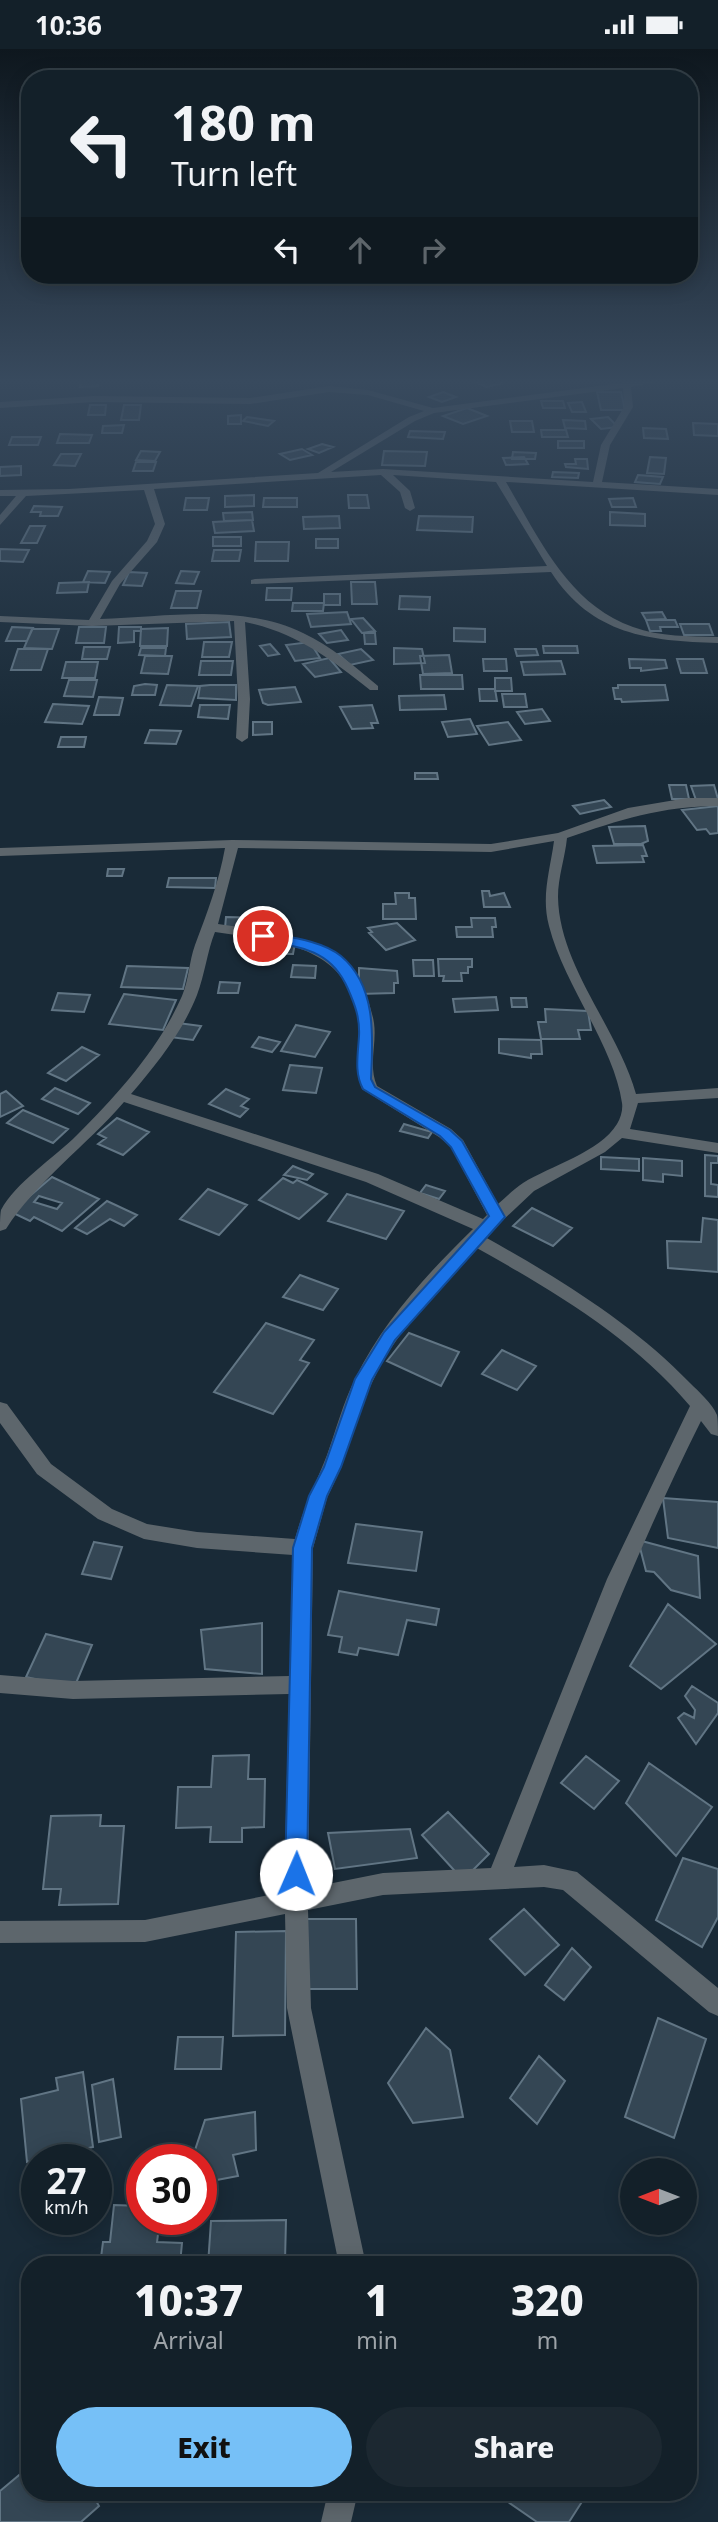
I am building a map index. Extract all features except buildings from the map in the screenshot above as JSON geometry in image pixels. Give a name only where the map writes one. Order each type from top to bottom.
[{"type":"street","points":[[0,522],[21,495]]},
{"type":"street","points":[[92,623],[116,583],[152,542],[160,524],[151,495]]},
{"type":"street","points":[[406,495],[410,508]]},
{"type":"street","points":[[509,495],[552,569],[583,606],[617,626],[647,636],[718,640]]},
{"type":"street","points":[[255,582],[552,569]]},
{"type":"street","points":[[239,618],[244,699],[242,739]]},
{"type":"street","points":[[0,619],[92,623],[239,618],[285,627],[304,635],[374,688]]},
{"type":"street","points":[[0,852],[232,845],[491,848],[561,836],[633,811],[687,802],[718,802]]},
{"type":"street","points":[[352,2256],[299,2008],[296,1900],[303,1548],[318,1496],[333,1467],[364,1379],[390,1336],[485,1227],[526,1189],[602,1147],[620,1133],[630,1110],[625,1082],[552,910],[551,886],[561,836]]},
{"type":"street","points":[[0,1225],[14,1202],[72,1149],[150,1064],[190,995],[202,947],[212,927],[232,845]]},
{"type":"street","points":[[212,927],[306,945],[336,958],[348,974],[363,1007],[367,1025],[364,1079],[370,1089],[445,1133],[457,1144],[485,1227]]},
{"type":"street","points":[[628,1099],[718,1093]]},
{"type":"street","points":[[121,1096],[372,1178],[485,1227],[666,1370],[700,1404],[718,1429]]},
{"type":"street","points":[[620,1133],[718,1148]]},
{"type":"street","points":[[498,1879],[620,1572],[663,1476],[700,1404]]},
{"type":"street","points":[[0,1409],[44,1469],[105,1514],[144,1531],[197,1540],[303,1548]]},
{"type":"street","points":[[0,1683],[74,1690],[299,1685]]},
{"type":"street","points":[[0,1932],[145,1931],[383,1884],[544,1876],[569,1880],[718,2004]]},
{"type":"street","points":[[336,2522],[342,2501]]},
{"type":"route","points":[[263,936],[306,945],[336,958],[348,974],[363,1007],[367,1025],[364,1079],[370,1089],[445,1133],[457,1144],[497,1217],[474,1238],[390,1336],[364,1379],[333,1467],[318,1496],[303,1548],[296,1874]]}]
